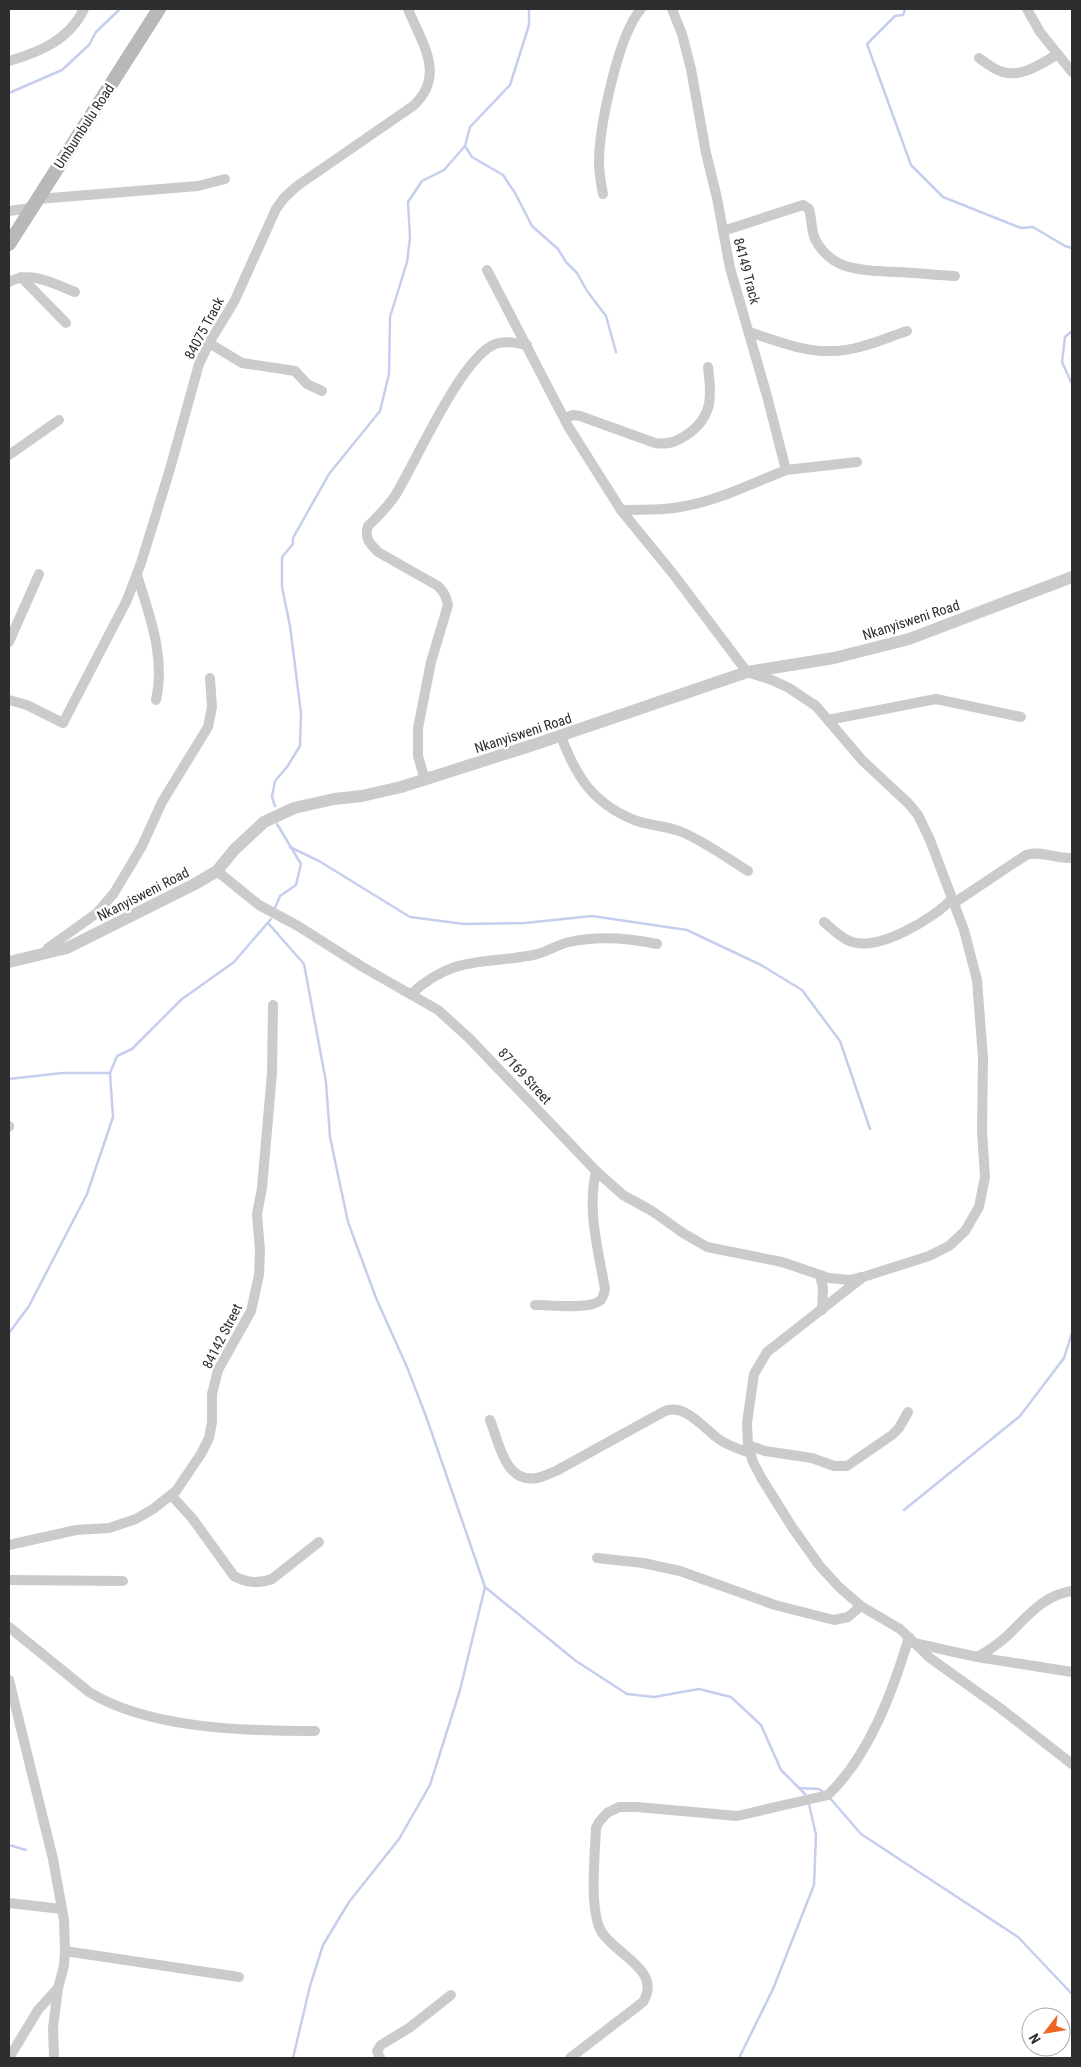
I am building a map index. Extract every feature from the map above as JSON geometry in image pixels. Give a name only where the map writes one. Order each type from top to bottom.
[{"type":"main road","name":"Umbumbulu Road","points":[[9,244],[159,9]]},
{"type":"street","points":[[9,61],[52,45],[74,26],[84,9]]},
{"type":"street","name":"84075 Track","points":[[9,700],[27,705],[63,723],[137,575],[151,537],[195,374],[209,343],[234,302],[271,218],[284,198],[297,186],[406,111],[420,100],[424,93],[430,75],[430,62],[408,9]]},
{"type":"street","points":[[603,194],[599,163],[604,118],[625,36],[634,16],[641,9]]},
{"type":"street","name":"84149 Track","points":[[672,9],[682,34],[691,69],[730,268],[786,470]]},
{"type":"street","points":[[1027,9],[1033,22],[1072,72]]},
{"type":"street","points":[[979,58],[1003,72],[1012,74],[1030,69],[1058,54]]},
{"type":"street","points":[[9,211],[34,203],[198,186],[225,179]]},
{"type":"street","points":[[722,232],[803,205],[809,209],[812,229],[819,245],[831,258],[846,266],[865,272],[955,276]]},
{"type":"street","points":[[487,270],[565,418],[621,510],[674,575],[747,672],[772,680],[816,706],[862,760],[900,795],[918,815],[930,840],[971,952],[978,988],[985,1170],[983,1195],[973,1220],[965,1231],[949,1246],[929,1256],[863,1277],[767,1352],[757,1367],[749,1401],[747,1422],[749,1449],[771,1495],[807,1549],[828,1576],[861,1606],[900,1629],[930,1658],[1000,1708],[1072,1764]]},
{"type":"street","points":[[22,277],[66,323]]},
{"type":"street","points":[[9,282],[22,277],[42,280],[75,292]]},
{"type":"street","points":[[749,332],[791,346],[809,350],[833,351],[851,348],[906,331]]},
{"type":"street","points":[[425,780],[418,756],[418,728],[431,662],[448,605],[447,598],[444,591],[438,586],[378,552],[370,544],[366,532],[368,526],[396,495],[426,439],[468,369],[493,346],[502,342],[527,345]]},
{"type":"street","points":[[209,343],[242,363],[295,371],[307,384],[322,391]]},
{"type":"street","points":[[565,418],[573,415],[580,416],[655,444],[663,445],[673,442],[690,433],[702,422],[711,397],[708,367]]},
{"type":"street","points":[[9,455],[59,420]]},
{"type":"street","points":[[621,510],[678,508],[732,492],[786,470],[856,462]]},
{"type":"street","points":[[9,642],[39,574]]},
{"type":"street","points":[[137,575],[158,655],[159,681],[156,700]]},
{"type":"street","name":"Nkanyisweni Road","points":[[9,962],[66,948],[193,886],[217,871],[250,834],[264,822],[282,812],[310,804],[362,796],[425,780],[561,736],[747,672],[834,658],[908,639],[1072,577]]},
{"type":"street","points":[[43,955],[48,948],[97,913],[114,893],[142,846],[151,822],[166,793],[208,727],[212,707],[210,678]]},
{"type":"street","points":[[828,720],[936,699],[1021,717]]},
{"type":"street","points":[[561,736],[581,780],[598,800],[637,820],[684,833],[748,871]]},
{"type":"street","points":[[824,922],[847,940],[854,943],[866,943],[900,934],[924,922],[953,900],[1026,855],[1033,853],[1056,858],[1072,858]]},
{"type":"street","name":"87169 Street","points":[[217,871],[264,909],[305,930],[361,966],[438,1010],[469,1038],[596,1171],[624,1194],[698,1243],[716,1250],[782,1262],[820,1275],[850,1280],[863,1277]]},
{"type":"street","points":[[411,994],[435,974],[455,966],[533,955],[568,943],[623,940],[657,944]]},
{"type":"street","name":"84142 Street","points":[[9,1546],[76,1530],[121,1526],[153,1509],[171,1495],[188,1474],[209,1438],[212,1422],[212,1394],[218,1370],[251,1310],[256,1294],[260,1250],[257,1214],[262,1188],[272,1073],[272,1005]]},
{"type":"street","points":[[535,1306],[590,1305],[601,1301],[604,1296],[605,1289],[594,1231],[592,1203],[596,1171]]},
{"type":"street","points":[[820,1275],[823,1288],[822,1310]]},
{"type":"street","points":[[490,1420],[509,1467],[517,1476],[538,1478],[556,1471],[663,1412],[672,1409],[680,1410],[691,1416],[721,1441],[749,1449],[812,1458],[834,1466],[847,1466],[892,1435],[908,1412]]},
{"type":"street","points":[[171,1495],[192,1518],[234,1576],[251,1583],[272,1579],[318,1542]]},
{"type":"street","points":[[597,1558],[643,1563],[680,1570],[775,1605],[834,1620],[848,1617],[861,1606]]},
{"type":"street","points":[[9,1580],[123,1581]]},
{"type":"street","points":[[977,1657],[991,1649],[1048,1599],[1072,1591]]},
{"type":"street","points":[[9,1627],[70,1679],[103,1701],[121,1709],[157,1718],[214,1727],[315,1731]]},
{"type":"street","points":[[912,1640],[977,1657],[1072,1672]]},
{"type":"street","points":[[570,2058],[643,2002],[648,1991],[646,1977],[635,1963],[608,1940],[600,1929],[594,1897],[596,1828],[599,1822],[607,1813],[619,1807],[737,1816],[828,1795],[836,1787],[862,1750],[895,1683],[912,1640]]},
{"type":"street","points":[[9,1680],[42,1812],[62,1909],[65,1951],[53,2028],[54,2058]]},
{"type":"street","points":[[9,1902],[62,1909]]},
{"type":"street","points":[[65,1951],[239,1977]]},
{"type":"street","points":[[9,2058],[38,2010],[58,1988]]},
{"type":"street","points":[[380,2058],[377,2050],[381,2045],[410,2028],[451,1995]]},
{"type":"waterway","points":[[9,93],[62,70],[89,45],[96,32],[120,9]]},
{"type":"waterway","points":[[275,806],[272,797],[275,781],[287,767],[300,746],[301,713],[290,626],[282,587],[282,557],[293,544],[293,538],[329,474],[380,411],[389,374],[390,317],[407,262],[410,238],[408,202],[422,181],[444,170],[465,146],[470,127],[510,85],[529,25],[529,9]]},
{"type":"waterway","points":[[905,9],[903,15],[895,16],[867,44],[911,165],[943,197],[1021,228],[1033,227],[1065,246],[1072,248]]},
{"type":"waterway","points":[[465,146],[472,157],[503,175],[515,193],[532,226],[558,249],[566,262],[577,273],[587,291],[606,316],[616,352]]},
{"type":"waterway","points":[[1072,331],[1065,337],[1062,362],[1072,384]]},
{"type":"waterway","points":[[275,908],[280,896],[296,885],[301,864],[277,824]]},
{"type":"waterway","points":[[290,847],[319,861],[410,917],[464,924],[525,923],[592,916],[687,930],[761,965],[802,990],[840,1041],[870,1129]]},
{"type":"waterway","points":[[9,1079],[62,1073],[110,1073],[117,1056],[132,1049],[182,999],[234,962],[271,919]]},
{"type":"waterway","points":[[268,923],[304,964],[326,1082],[330,1137],[348,1222],[376,1298],[407,1367],[427,1419],[485,1587],[576,1661],[627,1694],[654,1697],[699,1689],[731,1697],[761,1725],[781,1770],[805,1794]]},
{"type":"waterway","points":[[9,1333],[29,1306],[87,1194],[113,1117],[110,1073]]},
{"type":"waterway","points":[[904,1510],[1020,1416],[1064,1358],[1072,1333]]},
{"type":"waterway","points":[[293,2058],[310,1986],[323,1945],[349,1902],[399,1839],[430,1785],[460,1690],[485,1587]]},
{"type":"waterway","points":[[799,1788],[819,1789],[825,1793]]},
{"type":"waterway","points":[[829,1797],[861,1834],[1018,1937],[1072,1994]]},
{"type":"waterway","points":[[739,2058],[773,1989],[814,1885],[816,1835],[809,1804]]},
{"type":"waterway","points":[[9,1845],[26,1850]]}]
